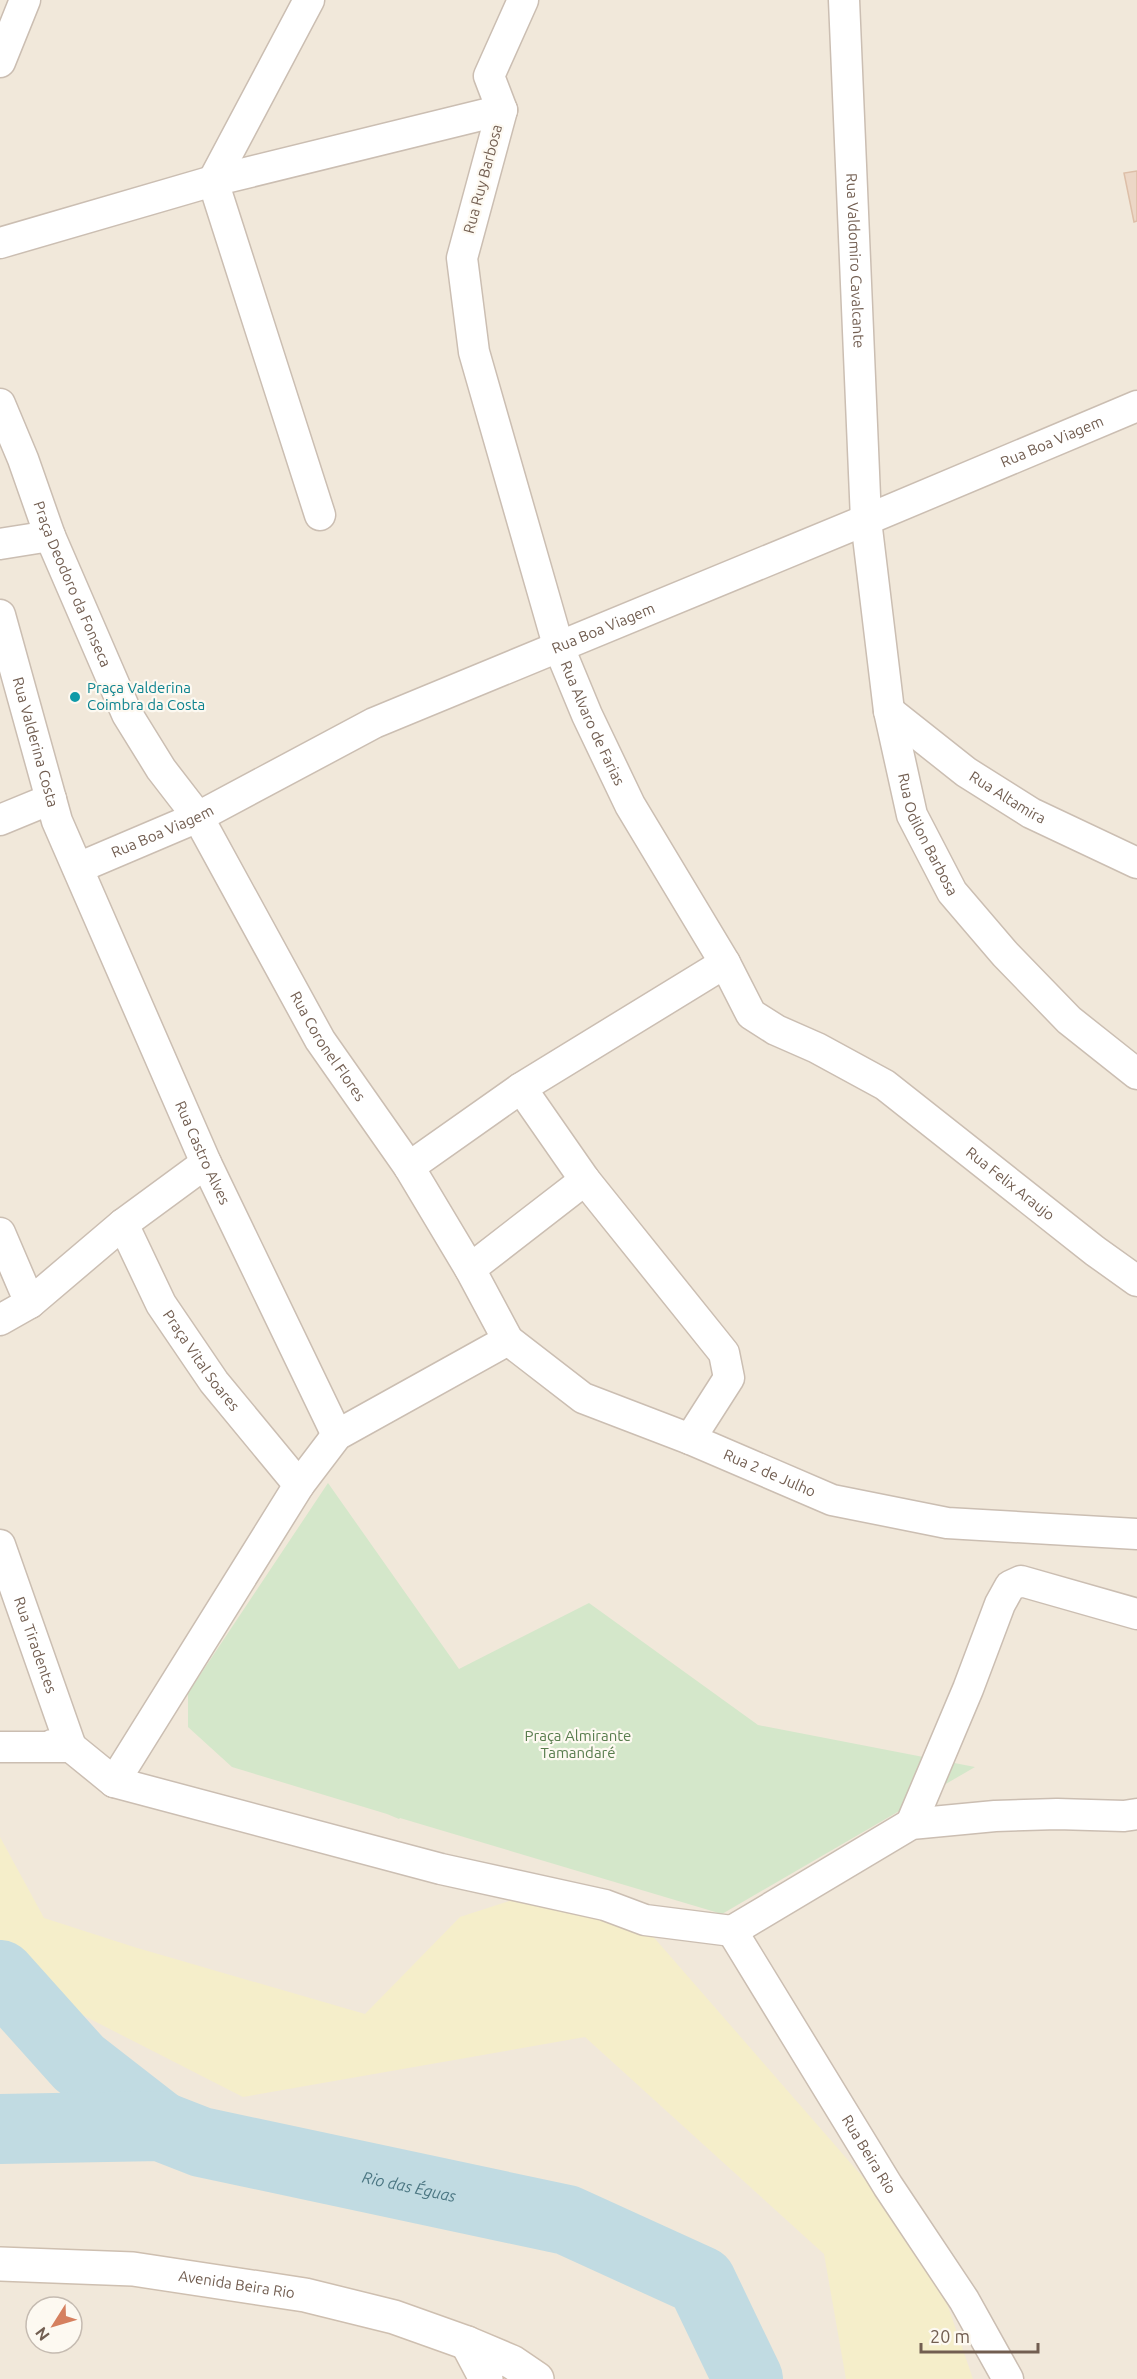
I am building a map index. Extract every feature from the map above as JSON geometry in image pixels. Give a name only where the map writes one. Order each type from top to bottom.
[{"type":"street","points":[[0,62],[25,0]]},
{"type":"street","points":[[309,0],[213,181],[320,515]]},
{"type":"street","name":"Rua Ruy Barbosa","points":[[462,258],[502,110],[489,76],[523,0]]},
{"type":"street","name":"Rua Valdomiro Cavalcante","points":[[844,0],[866,520]]},
{"type":"street","points":[[0,243],[213,181],[502,110]]},
{"type":"street","name":"Rua Alvaro de Farias","points":[[462,258],[474,352],[558,645],[587,715],[630,805],[725,963],[751,1014],[776,1030],[817,1048],[885,1086]]},
{"type":"street","name":"Praça Deodoro da Fonseca","points":[[0,404],[23,459],[50,536],[127,714],[161,769],[198,817]]},
{"type":"street","name":"Rua Boa Viagem","points":[[78,868],[198,817],[374,723],[1137,406]]},
{"type":"street","name":"Rua Odilon Barbosa","points":[[866,520],[889,711],[912,815],[952,892],[1005,954],[1069,1020],[1137,1074]]},
{"type":"street","points":[[0,544],[50,536]]},
{"type":"street","name":"Rua Valderina Costa","points":[[0,615],[57,820],[78,868]]},
{"type":"street","name":"Rua Altamira","points":[[889,711],[966,772],[1031,813],[1137,863]]},
{"type":"street","points":[[0,820],[51,799]]},
{"type":"street","name":"Rua Coronel Flores","points":[[198,817],[320,1040],[409,1167],[470,1269]]},
{"type":"street","name":"Rua Castro Alves","points":[[78,868],[206,1163],[338,1435]]},
{"type":"street","points":[[409,1167],[521,1088],[725,963]]},
{"type":"street","name":"Rua Felix Araujo","points":[[885,1086],[1095,1251],[1137,1281]]},
{"type":"street","points":[[521,1088],[585,1180],[724,1353],[729,1378],[690,1439]]},
{"type":"street","points":[[0,1320],[30,1303],[123,1224],[206,1163]]},
{"type":"street","points":[[470,1269],[585,1180]]},
{"type":"street","name":"Praça Vital Soares","points":[[123,1224],[161,1304],[214,1382],[298,1485]]},
{"type":"street","points":[[0,1233],[30,1303]]},
{"type":"street","name":"Rua 2 de Julho","points":[[470,1269],[508,1340],[583,1398],[690,1439],[832,1500],[947,1522],[1137,1534]]},
{"type":"street","points":[[114,1782],[298,1485],[338,1435],[508,1340]]},
{"type":"street","name":"Rua Tiradentes","points":[[0,1545],[71,1747]]},
{"type":"street","points":[[911,1824],[968,1689],[1000,1604],[1010,1587],[1021,1581],[1137,1614]]},
{"type":"street","points":[[0,1738],[71,1747],[114,1782],[441,1869],[605,1905],[645,1920],[732,1931],[911,1824],[995,1816],[1057,1814],[1124,1816],[1137,1814]]},
{"type":"street","points":[[0,1747],[71,1747]]},
{"type":"street","name":"Rua Beira Rio","points":[[732,1931],[888,2186],[964,2300],[1008,2379]]},
{"type":"street","name":"Avenida Beira Rio","points":[[0,2264],[133,2269],[305,2295],[394,2318],[467,2343],[512,2362],[537,2379]]},
{"type":"street","points":[[467,2343],[486,2379]]},
{"type":"shaded area","points":[[0,0],[1137,0],[1137,2379],[0,2379]]},
{"type":"green space","name":"Praça Almirante Tamandaré","points":[[328,1483],[459,1669],[589,1603],[758,1725],[975,1767],[722,1914],[399,1819],[232,1767],[188,1727],[188,1693]]},
{"type":"sand","points":[[0,1837],[44,1918],[134,1947],[365,2014],[460,1917],[531,1894],[643,1925],[930,2254],[973,2379],[846,2379],[824,2254],[585,2037],[243,2097],[0,1973]]},
{"type":"building","points":[[1137,171],[1137,221],[1134,222],[1124,173]]},
{"type":"waterway","points":[[0,1975],[79,2063],[160,2126]]},
{"type":"waterway","name":"Rio das Éguas","points":[[0,2129],[160,2126],[201,2142],[567,2220],[701,2281],[748,2379]]},
{"type":"place","name":"Praça Valderina Coimbra da Costa","points":[[75,697]]}]
